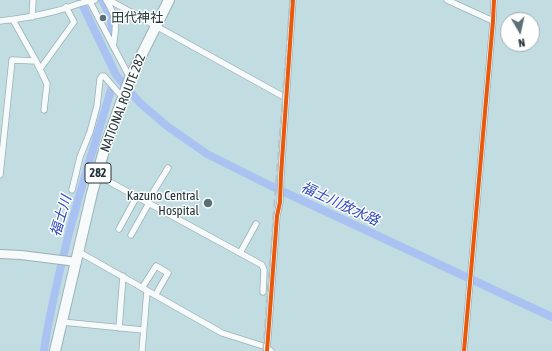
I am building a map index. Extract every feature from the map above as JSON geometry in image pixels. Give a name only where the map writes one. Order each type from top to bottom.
[{"type":"highway","name":"NATIONAL ROUTE 282","points":[[55,351],[75,258],[105,148],[130,78],[155,25],[169,0]]},
{"type":"main road","points":[[0,254],[59,260],[75,258]]},
{"type":"street","points":[[32,17],[33,0]]},
{"type":"street","points":[[108,0],[286,98]]},
{"type":"street","points":[[108,0],[116,24],[113,46]]},
{"type":"street","points":[[75,258],[123,276],[222,333],[269,350],[277,216],[280,202],[292,0]]},
{"type":"street","points":[[446,0],[493,21]]},
{"type":"street","points":[[464,351],[494,0]]},
{"type":"street","points":[[0,21],[32,17],[59,11],[68,6],[90,1],[130,78]]},
{"type":"street","points":[[40,68],[74,22],[68,6]]},
{"type":"street","points":[[13,20],[40,68],[47,84],[44,110]]},
{"type":"street","points":[[0,174],[3,122],[12,60],[36,61]]},
{"type":"street","points":[[72,190],[80,157],[90,132],[97,106],[100,79],[102,76],[104,76],[123,97]]},
{"type":"street","points":[[131,235],[168,168]]},
{"type":"street","points":[[97,175],[262,265],[264,270],[263,292]]},
{"type":"street","points":[[119,229],[137,196]]},
{"type":"street","points":[[240,253],[256,224]]},
{"type":"street","points":[[142,351],[145,289],[156,266],[168,273],[156,294]]},
{"type":"street","points":[[119,328],[123,276]]},
{"type":"street","points":[[62,322],[143,330]]},
{"type":"waterway","name":"福士川放水路","points":[[80,0],[116,75],[140,103],[167,126],[207,154],[269,185],[552,317]]},
{"type":"waterway","name":"福士川","points":[[102,0],[110,17],[112,37]]},
{"type":"waterway","name":"福士川","points":[[44,351],[52,306],[70,231],[111,90]]},
{"type":"railway","points":[[263,351],[290,0]]},
{"type":"cycle path","points":[[267,351],[277,216],[280,202],[293,0]]},
{"type":"cycle path","points":[[464,351],[494,0]]},
{"type":"place","name":"田代神社","points":[[103,18]]},
{"type":"place","name":"Kazuno Central Hospital","points":[[208,203]]}]
